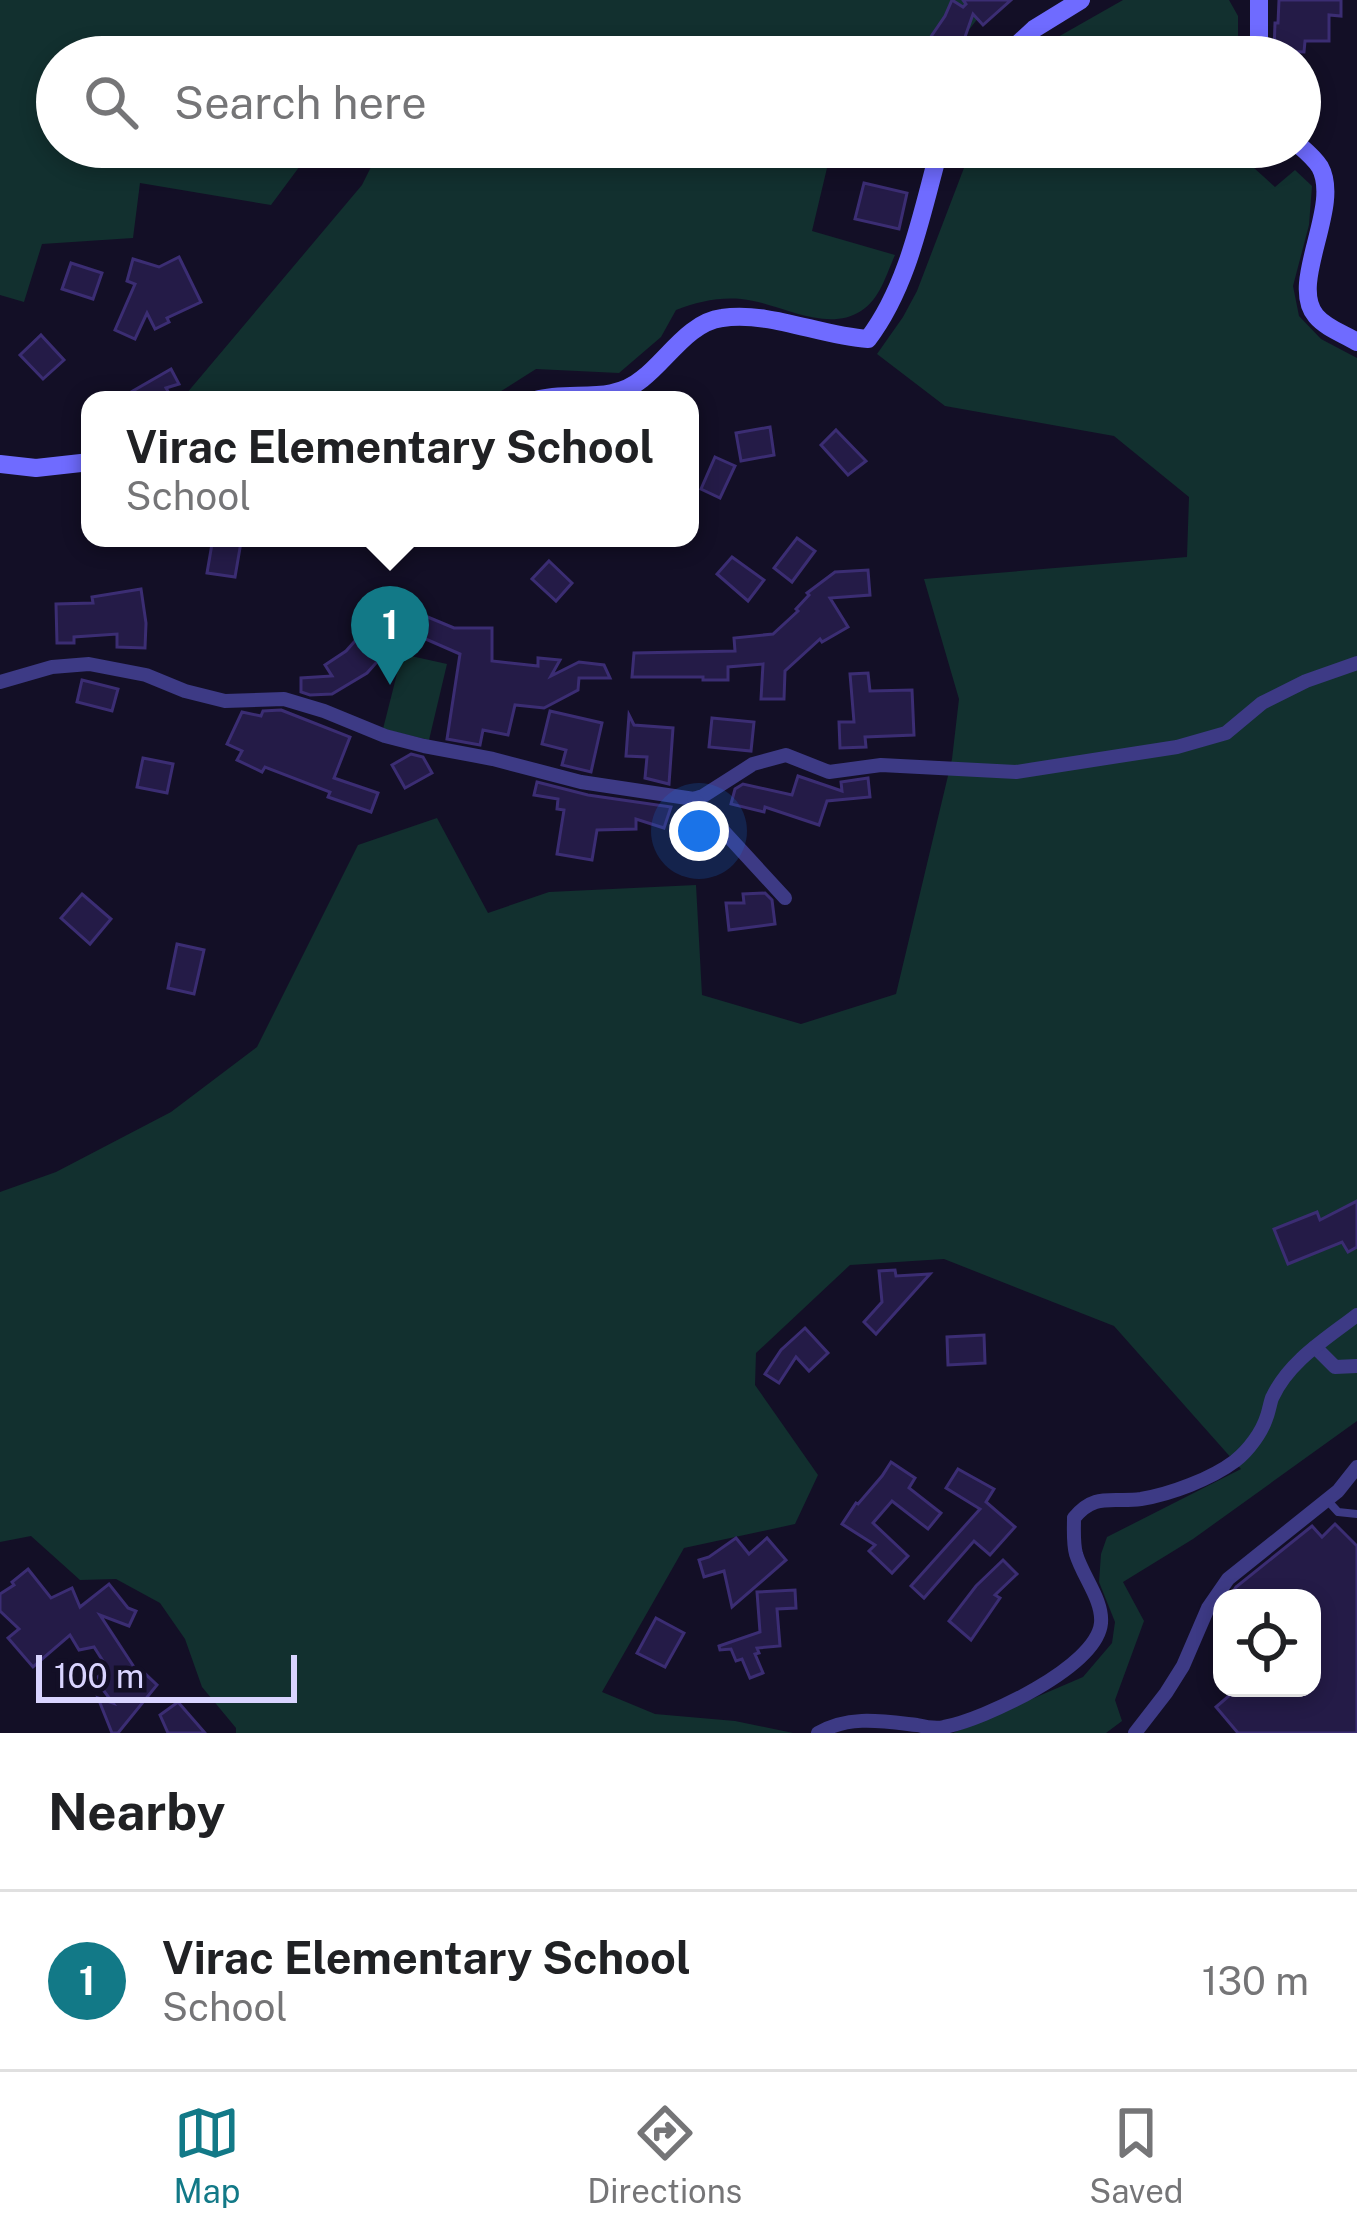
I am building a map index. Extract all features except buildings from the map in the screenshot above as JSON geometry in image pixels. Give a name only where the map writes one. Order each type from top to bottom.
[{"type":"main road","points":[[1026,36],[1081,0]]},
{"type":"main road","points":[[1259,0],[1259,36]]},
{"type":"main road","points":[[623,391],[641,381],[703,323],[720,318],[749,318],[868,339],[886,315],[934,168]]},
{"type":"main road","points":[[1319,168],[1325,191],[1307,285],[1309,302],[1314,314],[1357,342]]},
{"type":"main road","points":[[0,464],[36,468],[81,463]]},
{"type":"street","points":[[694,799],[753,764],[786,755],[829,772],[881,766],[1016,772],[1177,747],[1226,733],[1262,703],[1357,663]]},
{"type":"street","points":[[0,682],[52,667],[89,664],[146,674],[225,701],[284,699],[424,746],[581,782],[694,799],[785,898]]},
{"type":"street","points":[[818,1733],[856,1720],[940,1728],[957,1724],[1045,1684],[1081,1657],[1100,1632],[1102,1616],[1075,1552],[1074,1518],[1084,1505],[1104,1499],[1143,1498],[1183,1486],[1235,1460],[1259,1433],[1271,1399],[1297,1362],[1357,1315]]},
{"type":"street","points":[[1315,1347],[1335,1367],[1357,1366]]},
{"type":"street","points":[[1135,1733],[1174,1679],[1208,1608],[1228,1580],[1327,1500],[1357,1467]]},
{"type":"lane","points":[[1327,1500],[1338,1512],[1357,1514]]},
{"type":"green space","points":[[0,0],[992,0],[964,36],[36,36],[36,168],[298,168],[271,205],[140,183],[133,238],[42,244],[24,302],[0,295]]},
{"type":"green space","points":[[1123,0],[1229,0],[1238,16],[1238,36],[1060,36]]},
{"type":"green space","points":[[370,168],[827,168],[812,231],[895,255],[873,300],[847,317],[817,318],[741,299],[700,302],[676,310],[661,337],[619,373],[536,369],[501,391],[189,391],[362,185]]},
{"type":"green space","points":[[964,168],[1254,168],[1275,187],[1295,170],[1312,186],[1309,225],[1293,286],[1299,316],[1321,339],[1357,358],[1357,1421],[1193,1539],[1123,1582],[1144,1621],[1115,1700],[1122,1721],[1106,1733],[953,1733],[1083,1677],[1112,1643],[1115,1622],[1099,1582],[1107,1537],[1241,1469],[1114,1326],[944,1259],[850,1265],[756,1353],[755,1385],[818,1475],[795,1524],[684,1548],[602,1692],[655,1714],[735,1721],[793,1733],[236,1733],[202,1687],[185,1639],[160,1603],[116,1579],[80,1580],[31,1536],[0,1542],[0,1192],[56,1172],[171,1112],[257,1047],[358,845],[437,818],[488,913],[549,892],[696,885],[702,995],[801,1024],[896,994],[952,759],[959,699],[924,579],[1187,557],[1189,497],[1114,436],[945,406],[877,354],[917,291]]},
{"type":"green space","points":[[402,654],[447,664],[429,740],[383,729]]},
{"type":"place","name":"Virac Elementary School","points":[[390,685]]}]
